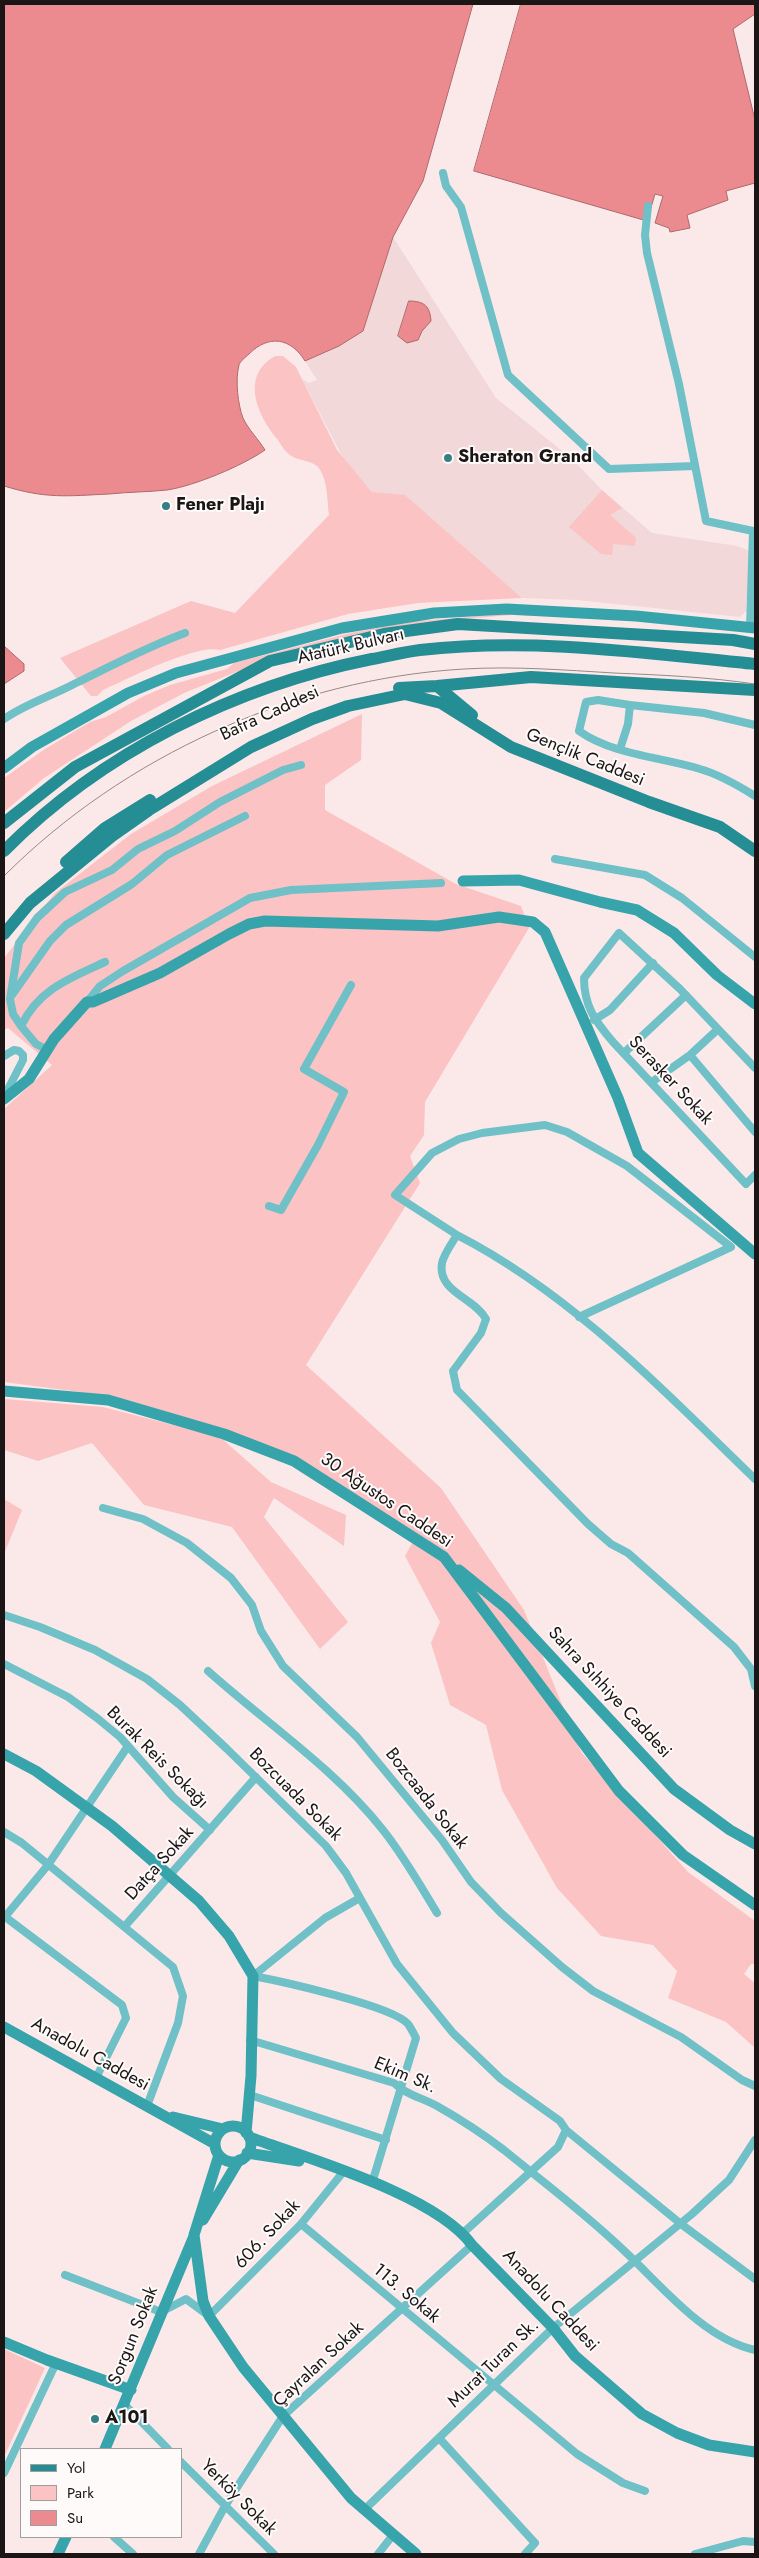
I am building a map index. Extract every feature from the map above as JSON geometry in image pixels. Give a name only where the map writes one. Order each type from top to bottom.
[{"type":"main road","name":"Atatürk Bulvarı","points":[[4,823],[75,768],[270,662],[346,643],[384,634],[458,624],[733,640],[755,644]]},
{"type":"main road","name":"Atatürk Bulvarı","points":[[4,851],[78,788],[159,737],[206,712],[282,682],[347,664],[419,650],[507,646],[619,651],[755,664]]},
{"type":"main road","name":"Bafra Caddesi","points":[[4,921],[26,896],[105,828],[226,752],[311,711],[387,689],[437,686],[531,676],[755,690]]},
{"type":"main road","name":"Gençlik Caddesi","points":[[437,686],[477,719],[517,745],[619,785],[721,821],[755,843]]},
{"type":"main road","name":"Bafra Caddesi","points":[[4,934],[30,903],[73,866],[149,810],[251,747],[312,719],[368,700],[405,694]]},
{"type":"main road","name":"Gençlik Caddesi","points":[[405,694],[441,702],[511,747],[649,802],[720,826],[755,851]]},
{"type":"street","points":[[443,173],[446,186],[461,207],[508,375],[609,469],[695,466]]},
{"type":"street","points":[[4,768],[32,748],[128,693],[144,686],[176,673],[342,628],[434,612],[507,609],[636,616],[753,627],[754,531],[706,521],[679,384],[647,253],[645,234],[648,206]]},
{"type":"street","points":[[4,719],[24,705],[76,684],[144,648],[185,633]]},
{"type":"street","points":[[755,725],[704,713],[598,700],[586,702],[579,731],[593,741],[702,769],[755,796]]},
{"type":"street","points":[[620,749],[628,724],[630,705]]},
{"type":"street","points":[[48,1050],[36,1044],[21,1026],[13,1014],[10,999],[20,943],[50,903],[85,881],[112,870],[138,849],[175,831],[220,802],[283,770],[301,765]]},
{"type":"street","points":[[10,999],[36,960],[66,925],[132,884],[168,855],[245,816]]},
{"type":"street","points":[[555,858],[645,876],[682,898],[755,957]]},
{"type":"street","points":[[463,881],[519,880],[637,910],[674,933],[717,975],[755,1004]]},
{"type":"street","points":[[4,1098],[29,1079],[54,1039],[100,986],[250,898],[270,892],[291,890],[440,883]]},
{"type":"street","points":[[87,1002],[93,1002],[160,973],[229,934],[250,924],[265,921],[438,926],[499,917],[533,922],[545,932],[618,1098],[638,1153],[755,1254]]},
{"type":"street","name":"Serasker Sokak","points":[[653,963],[619,933],[584,978],[587,1005],[594,1020],[746,1184],[755,1175]]},
{"type":"street","points":[[21,1026],[29,1009],[65,979],[105,962]]},
{"type":"street","points":[[594,1020],[610,1010],[653,963],[755,1068]]},
{"type":"street","points":[[269,1206],[281,1210],[318,1145],[344,1092],[304,1069],[351,985]]},
{"type":"street","points":[[624,1053],[686,995]]},
{"type":"street","points":[[652,1082],[690,1055],[717,1030]]},
{"type":"street","points":[[4,1056],[14,1050],[19,1050],[23,1055],[23,1060],[4,1098]]},
{"type":"street","points":[[690,1055],[755,1132]]},
{"type":"street","points":[[579,1317],[731,1247],[627,1166],[567,1132],[545,1125],[482,1133],[459,1139],[432,1153],[395,1196],[457,1235],[485,1250],[579,1317],[634,1364],[755,1479]]},
{"type":"street","points":[[457,1235],[442,1263],[443,1277],[447,1285],[482,1312],[486,1319],[481,1333],[453,1371],[457,1390],[588,1524],[611,1544],[628,1553],[734,1647],[751,1669],[755,1686]]},
{"type":"street","name":"30 Ağustos Caddesi","points":[[4,1391],[108,1400],[224,1434],[259,1447],[294,1461],[444,1557],[619,1791],[683,1855],[755,1904]]},
{"type":"street","name":"Bozcaada Sokak","points":[[103,1508],[143,1519],[187,1543],[232,1578],[252,1606],[261,1631],[283,1666],[357,1737],[442,1840],[471,1882],[501,1913],[562,1967],[593,1990],[681,2037],[734,2074],[755,2086]]},
{"type":"street","name":"Sahra Sıhhiye Caddesi","points":[[444,1557],[506,1608],[674,1789],[730,1830],[755,1844]]},
{"type":"street","name":"Bozcuada Sokak","points":[[4,1615],[40,1627],[95,1650],[147,1678],[180,1706],[326,1846],[346,1873],[358,1899],[396,1964],[452,2033],[500,2079],[560,2121],[566,2130],[681,2224],[755,2279]]},
{"type":"street","name":"Burak Reis Sokağı","points":[[4,1664],[68,1697],[97,1718],[128,1746],[173,1797],[210,1830]]},
{"type":"street","points":[[208,1671],[243,1702],[310,1755],[351,1794],[384,1830],[437,1913]]},
{"type":"street","points":[[96,2078],[126,2018],[122,2005],[4,1917],[48,1865],[128,1746]]},
{"type":"street","points":[[4,1754],[36,1770],[87,1807],[199,1901],[229,1936],[253,1976],[248,2135],[243,2157],[194,2235]]},
{"type":"street","name":"Datça Sokak","points":[[125,1926],[256,1777]]},
{"type":"street","points":[[4,1832],[125,1926],[173,1967],[183,1996],[178,2023],[147,2106]]},
{"type":"street","points":[[253,1976],[325,1918],[358,1899]]},
{"type":"street","points":[[253,1976],[306,1986],[394,2015],[408,2023],[416,2038],[372,2183]]},
{"type":"street","name":"Anadolu Caddesi","points":[[4,2028],[158,2113]]},
{"type":"street","name":"Ekim Sk.","points":[[250,2040],[394,2083],[400,2089],[436,2105],[486,2136],[532,2173],[634,2260],[711,2331],[744,2347],[755,2350]]},
{"type":"street","points":[[249,2098],[228,2128],[218,2133],[217,2150],[194,2235],[202,2301],[209,2316],[243,2367],[351,2498],[416,2554]]},
{"type":"street","points":[[249,2098],[386,2140]]},
{"type":"street","points":[[158,2113],[228,2128],[323,2164]]},
{"type":"street","points":[[158,2113],[217,2150],[228,2161],[243,2157],[323,2164]]},
{"type":"street","points":[[464,2234],[558,2147],[566,2130]]},
{"type":"street","name":"Murat Turan Sk.","points":[[364,2510],[553,2328],[634,2260],[652,2249],[729,2180],[755,2140]]},
{"type":"street","name":"Anadolu Caddesi","points":[[323,2164],[344,2171],[432,2210],[464,2234],[472,2245],[553,2328],[575,2356],[642,2414],[677,2433],[709,2445],[755,2452]]},
{"type":"street","name":"606. Sokak","points":[[209,2316],[301,2224],[344,2171]]},
{"type":"street","name":"113. Sokak","points":[[301,2224],[493,2386],[578,2454],[622,2482],[645,2491]]},
{"type":"street","name":"Sorgun Sokak","points":[[105,2448],[125,2406],[161,2312],[194,2235]]},
{"type":"street","name":"Çayralan Sokak","points":[[199,2554],[225,2506],[283,2416],[472,2245]]},
{"type":"street","points":[[65,2275],[161,2312],[186,2299],[209,2316]]},
{"type":"street","points":[[4,2342],[131,2390]]},
{"type":"street","points":[[4,2473],[56,2363]]},
{"type":"street","points":[[125,2406],[167,2448]]},
{"type":"street","points":[[439,2438],[534,2543],[525,2554]]},
{"type":"street","name":"Yerköy Sokak","points":[[182,2463],[274,2554]]},
{"type":"street","points":[[378,2554],[393,2535]]},
{"type":"street","points":[[58,2554],[66,2538]]},
{"type":"street","points":[[115,2538],[133,2554]]},
{"type":"street","points":[[695,2554],[743,2541],[755,2542]]},
{"type":"shaded area","points":[[393,237],[496,398],[571,458],[602,490],[652,533],[737,546],[750,551],[746,611],[740,617],[577,600],[522,598],[405,496],[372,492],[344,460],[302,379],[309,383],[317,380],[305,361],[339,346],[363,331]]},
{"type":"green space","points":[[275,356],[283,356],[296,367],[337,450],[372,492],[405,495],[522,598],[418,603],[348,614],[220,650],[195,652],[179,657],[103,690],[97,696],[91,696],[60,658],[191,601],[235,613],[329,515],[324,477],[318,467],[293,457],[286,452],[270,430],[259,408],[255,396],[258,374],[264,364]]},
{"type":"green space","points":[[602,490],[622,508],[610,515],[636,538],[635,546],[613,544],[612,555],[601,554],[569,527]]},
{"type":"green space","points":[[504,614],[571,617],[512,615],[463,619],[241,670],[184,693],[131,721],[44,778],[4,812],[4,778],[45,749],[90,722],[106,717],[144,696],[170,685],[227,669],[234,663],[350,633],[408,622]]},
{"type":"green space","points":[[362,714],[361,760],[325,785],[325,810],[456,884],[521,906],[529,928],[425,1102],[424,1135],[410,1156],[420,1183],[306,1365],[441,1488],[524,1610],[581,1752],[688,1872],[755,1921],[755,1964],[751,1964],[744,1974],[755,1983],[755,2048],[726,2022],[668,1998],[677,1971],[653,1945],[601,1936],[557,1888],[502,1790],[486,1725],[450,1705],[431,1643],[440,1622],[405,1556],[416,1536],[294,1455],[103,1395],[4,1382],[4,1109],[52,1065],[8,1028],[4,1030],[4,958],[55,893],[131,834],[212,786]]},
{"type":"green space","points":[[4,1399],[103,1407],[220,1437],[271,1482],[346,1515],[344,1546],[274,1498],[264,1517],[348,1622],[320,1649],[232,1527],[144,1505],[92,1443],[38,1461],[4,1450]]},
{"type":"green space","points":[[4,1499],[22,1510],[4,1554]]},
{"type":"green space","points":[[4,2349],[45,2368],[4,2457]]},
{"type":"water","points":[[4,4],[473,4],[423,181],[393,237],[363,331],[339,346],[305,361],[293,347],[279,341],[264,343],[243,359],[238,371],[237,385],[241,413],[265,450],[244,462],[204,480],[167,490],[56,496],[32,493],[4,486]]},
{"type":"water","points":[[521,4],[755,4],[755,14],[733,29],[755,120],[755,183],[726,191],[728,200],[687,215],[690,228],[670,232],[669,228],[655,223],[663,196],[655,194],[647,221],[474,171]]},
{"type":"water","points":[[409,301],[425,305],[428,308],[431,321],[422,331],[418,340],[407,343],[398,336]]},
{"type":"water","points":[[4,646],[24,664],[24,671],[4,684]]},
{"type":"tram line","points":[[4,876],[51,833],[102,794],[157,760],[215,731],[275,707],[337,689],[400,676],[464,669],[502,668],[684,677],[755,684]]},
{"type":"place","name":"Sheraton Grand","points":[[448,458]]},
{"type":"place","name":"Fener Plajı","points":[[166,506]]},
{"type":"place","name":"A101","points":[[95,2419]]}]
